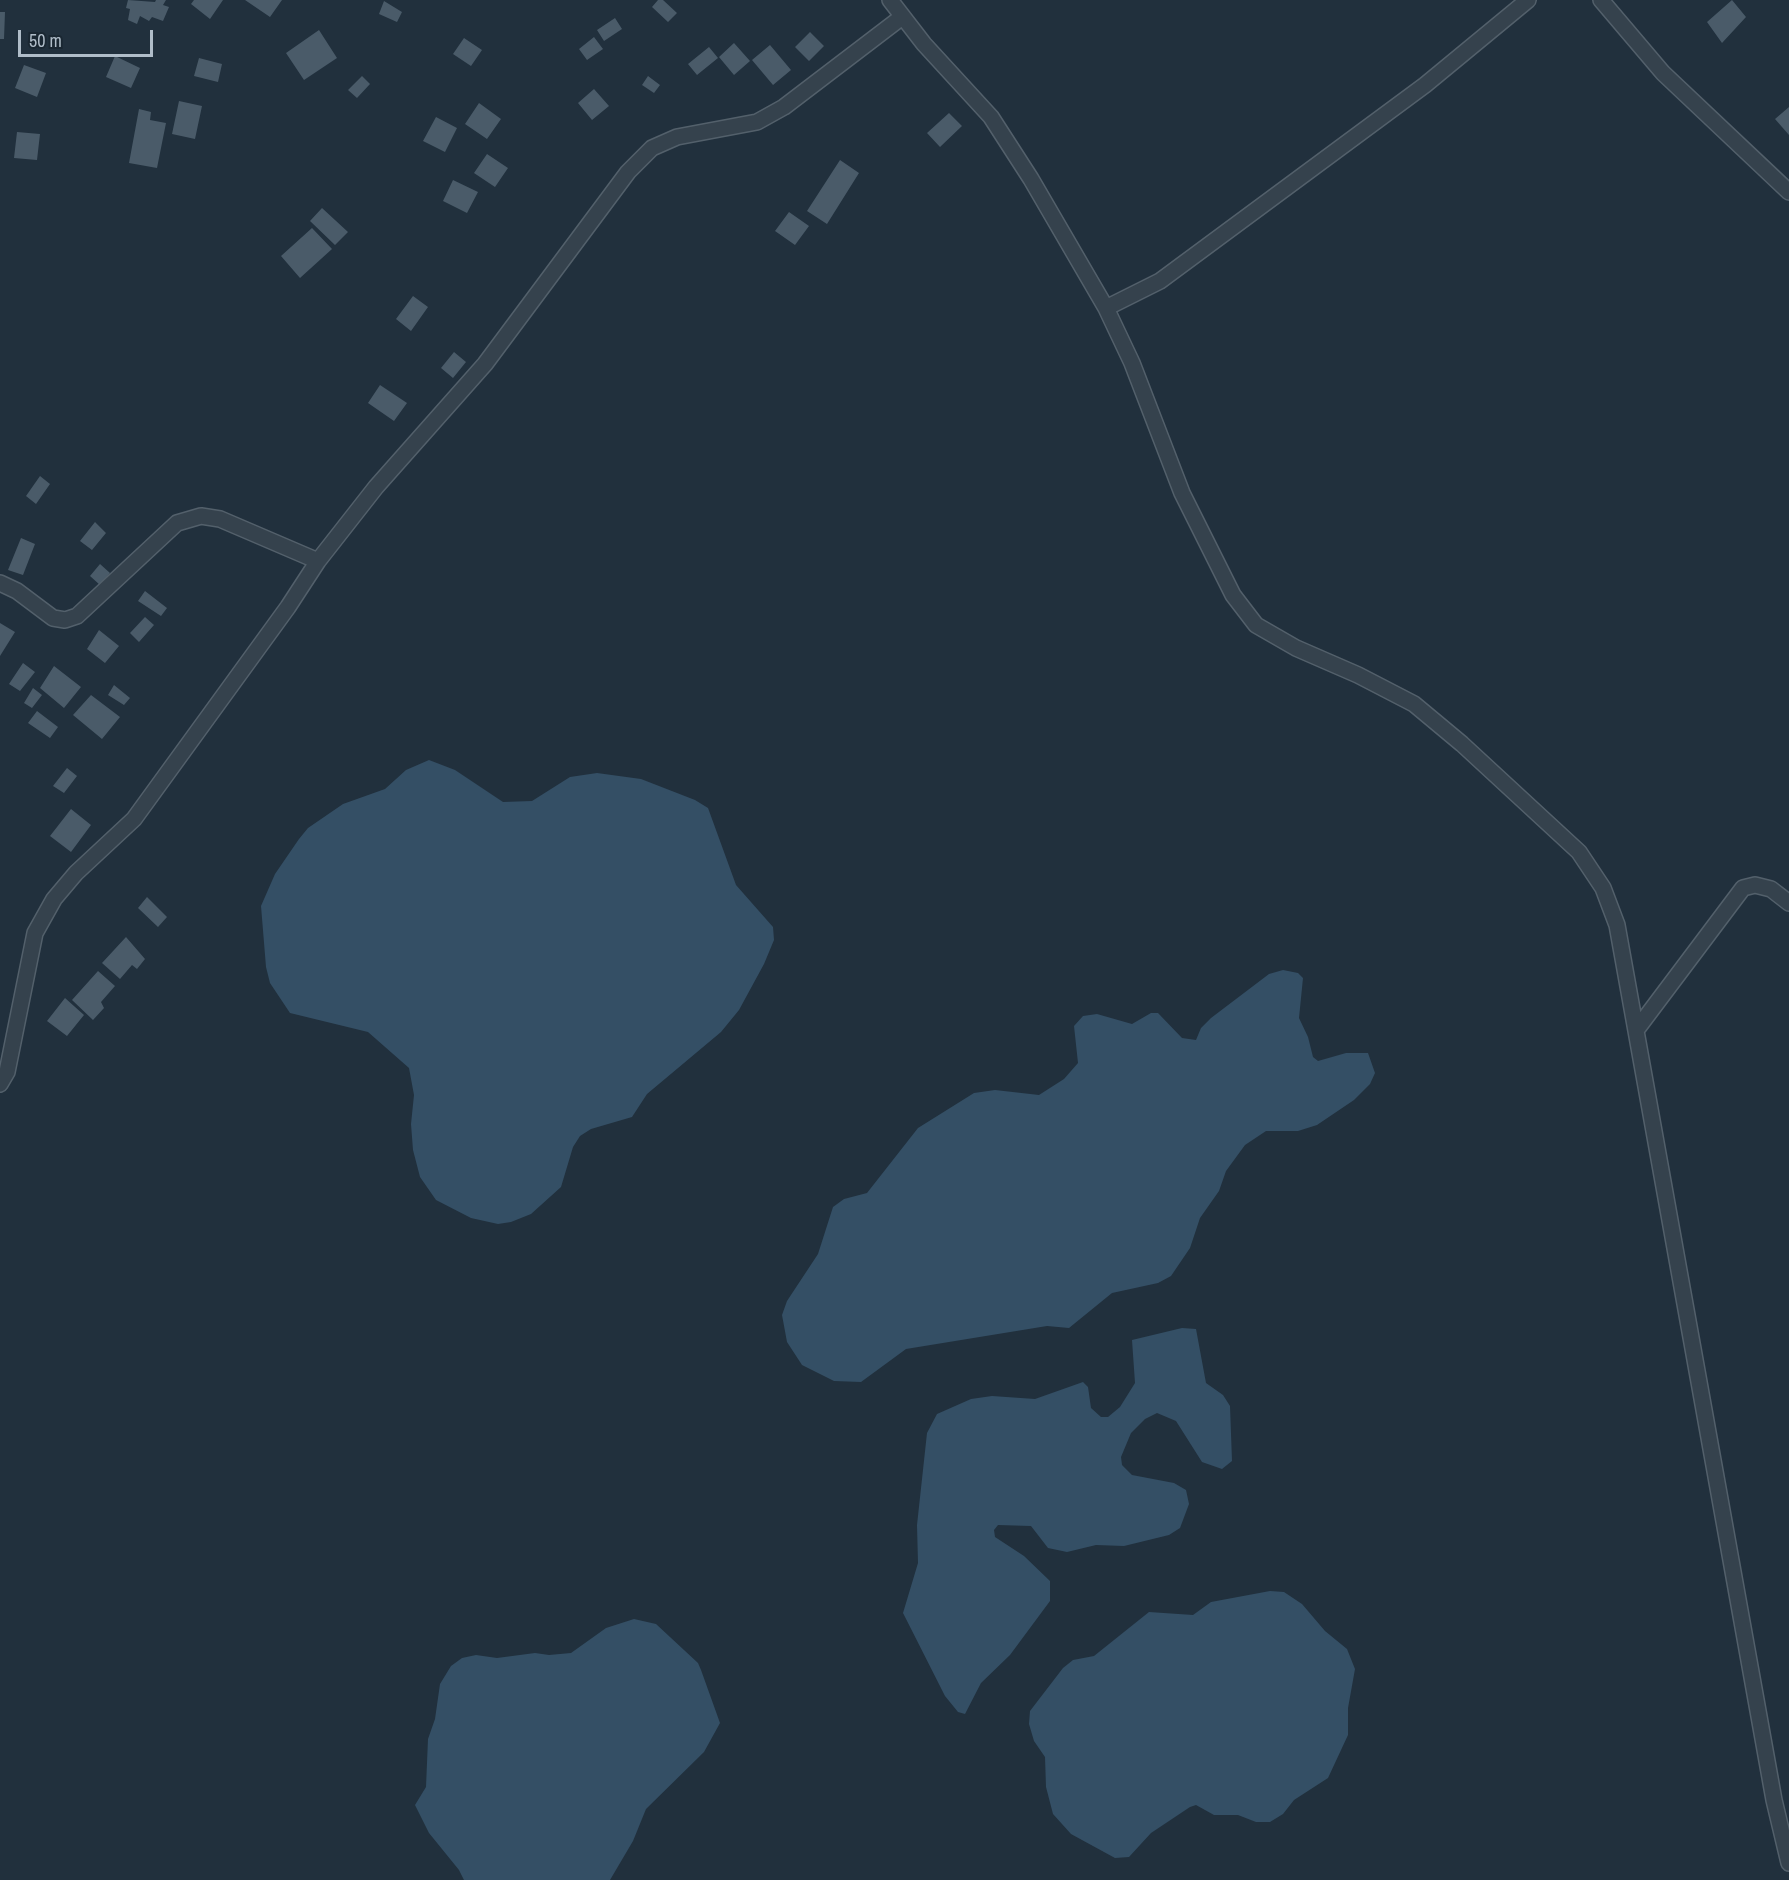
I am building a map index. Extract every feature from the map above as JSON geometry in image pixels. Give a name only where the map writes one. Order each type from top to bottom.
[{"type":"street","points":[[890,0],[902,17],[990,117],[1031,179],[1106,308],[1132,363],[1182,493],[1233,594],[1256,625],[1296,648],[1358,675],[1414,704],[1462,744],[1579,852],[1604,888],[1617,925],[1637,1029],[1774,1800],[1789,1863]]},
{"type":"street","points":[[1106,308],[1160,281],[1425,85],[1528,0]]},
{"type":"street","points":[[1601,0],[1664,73],[1789,192]]},
{"type":"street","points":[[0,1084],[7,1071],[35,933],[41,917],[76,873],[134,819],[288,608],[318,561],[376,487],[485,364],[628,172],[652,148],[677,137],[757,122],[784,107],[902,17]]},
{"type":"street","points":[[0,583],[17,591],[53,618],[65,620],[77,616],[177,523],[201,516],[220,519],[318,561]]},
{"type":"street","points":[[1637,1029],[1743,888],[1755,885],[1771,889],[1789,903]]},
{"type":"water","points":[[429,760],[455,770],[503,802],[532,801],[570,777],[597,773],[641,779],[695,800],[708,808],[736,885],[773,927],[774,940],[764,964],[739,1010],[721,1032],[647,1094],[632,1117],[591,1129],[580,1136],[573,1147],[561,1187],[531,1214],[511,1222],[498,1224],[471,1218],[436,1200],[420,1177],[413,1150],[411,1124],[414,1095],[409,1068],[368,1032],[290,1013],[270,983],[266,967],[261,906],[275,874],[299,839],[308,828],[343,804],[385,789],[406,770]]},
{"type":"water","points":[[1283,970],[1298,973],[1303,978],[1299,1018],[1308,1037],[1313,1057],[1318,1061],[1346,1053],[1368,1053],[1375,1073],[1370,1084],[1354,1100],[1317,1125],[1298,1131],[1266,1131],[1245,1145],[1226,1171],[1219,1191],[1200,1218],[1190,1248],[1171,1276],[1158,1283],[1112,1293],[1069,1328],[1047,1326],[906,1349],[861,1382],[834,1381],[802,1365],[787,1342],[782,1315],[787,1301],[818,1254],[833,1207],[844,1199],[867,1193],[918,1128],[974,1093],[995,1090],[1039,1095],[1064,1079],[1078,1063],[1074,1026],[1083,1016],[1097,1014],[1132,1024],[1151,1013],[1158,1013],[1182,1038],[1196,1040],[1201,1028],[1211,1018],[1269,974]]},
{"type":"water","points":[[1182,1328],[1196,1329],[1206,1383],[1223,1395],[1230,1406],[1232,1461],[1222,1469],[1202,1462],[1176,1421],[1157,1413],[1145,1419],[1131,1433],[1121,1457],[1122,1465],[1132,1475],[1174,1483],[1186,1490],[1189,1504],[1180,1528],[1169,1535],[1124,1546],[1096,1545],[1067,1552],[1048,1548],[1031,1526],[998,1525],[994,1530],[995,1537],[1024,1556],[1050,1581],[1050,1601],[1010,1655],[981,1683],[965,1714],[958,1712],[945,1696],[903,1613],[918,1563],[917,1525],[927,1433],[937,1414],[971,1399],[992,1396],[1035,1399],[1083,1382],[1088,1387],[1091,1408],[1101,1417],[1108,1417],[1120,1407],[1135,1383],[1132,1340]]},
{"type":"water","points":[[1270,1591],[1284,1592],[1302,1604],[1325,1631],[1347,1649],[1355,1669],[1348,1708],[1348,1735],[1328,1778],[1294,1800],[1283,1814],[1270,1822],[1256,1822],[1238,1815],[1214,1815],[1196,1805],[1190,1807],[1151,1833],[1129,1857],[1115,1858],[1071,1834],[1053,1814],[1046,1787],[1045,1757],[1034,1741],[1029,1724],[1030,1711],[1063,1668],[1073,1660],[1094,1656],[1149,1612],[1193,1615],[1211,1602]]},
{"type":"water","points":[[634,1619],[656,1624],[698,1663],[720,1723],[704,1752],[646,1809],[633,1841],[610,1880],[464,1880],[459,1870],[429,1833],[415,1805],[426,1787],[428,1739],[435,1719],[440,1684],[451,1666],[462,1658],[476,1655],[497,1658],[535,1653],[549,1655],[571,1653],[606,1628]]},
{"type":"building","points":[[128,0],[155,2],[166,0],[163,5],[169,7],[163,21],[152,17],[149,21],[140,16],[137,24],[128,20],[130,9],[126,8]]},
{"type":"building","points":[[194,0],[223,0],[210,19],[191,4]]},
{"type":"building","points":[[245,0],[282,0],[270,17]]},
{"type":"building","points":[[658,0],[663,0],[677,13],[668,22],[652,7]]},
{"type":"building","points":[[1732,0],[1746,17],[1722,43],[1707,22]]},
{"type":"building","points":[[384,1],[402,12],[397,22],[379,14]]},
{"type":"building","points":[[0,12],[5,12],[4,39],[0,39]]},
{"type":"building","points":[[615,18],[622,29],[604,41],[597,30]]},
{"type":"building","points":[[319,30],[337,58],[304,80],[286,53]]},
{"type":"building","points":[[810,32],[824,46],[809,61],[795,47]]},
{"type":"building","points":[[594,37],[603,49],[587,60],[579,49]]},
{"type":"building","points":[[464,38],[482,50],[471,66],[453,54]]},
{"type":"building","points":[[734,43],[750,61],[734,75],[719,57]]},
{"type":"building","points":[[770,45],[791,70],[773,85],[752,60]]},
{"type":"building","points":[[709,47],[718,58],[697,75],[688,64]]},
{"type":"building","points":[[115,56],[140,68],[131,88],[106,77]]},
{"type":"building","points":[[199,58],[222,64],[218,82],[194,76]]},
{"type":"building","points":[[24,65],[46,73],[37,97],[15,88]]},
{"type":"building","points":[[362,76],[370,84],[357,98],[348,90]]},
{"type":"building","points":[[648,76],[660,85],[654,93],[642,85]]},
{"type":"building","points":[[594,89],[609,106],[592,120],[578,103]]},
{"type":"building","points":[[179,101],[202,106],[195,139],[172,134]]},
{"type":"building","points":[[479,103],[501,119],[487,139],[465,124]]},
{"type":"building","points":[[1789,107],[1789,135],[1775,119]]},
{"type":"building","points":[[139,109],[151,112],[150,120],[166,123],[157,168],[129,163]]},
{"type":"building","points":[[949,113],[962,126],[940,147],[927,133]]},
{"type":"building","points":[[436,117],[457,128],[445,152],[423,141]]},
{"type":"building","points":[[17,132],[40,134],[37,160],[14,158]]},
{"type":"building","points":[[487,154],[508,168],[495,187],[474,173]]},
{"type":"building","points":[[840,160],[859,173],[827,224],[807,211]]},
{"type":"building","points":[[453,180],[478,192],[467,213],[443,201]]},
{"type":"building","points":[[322,208],[348,232],[335,245],[310,221]]},
{"type":"building","points":[[789,212],[809,226],[795,245],[775,231]]},
{"type":"building","points":[[312,228],[332,249],[300,278],[281,256]]},
{"type":"building","points":[[413,296],[428,307],[411,331],[396,319]]},
{"type":"building","points":[[454,352],[466,362],[453,378],[441,368]]},
{"type":"building","points":[[380,385],[407,403],[394,421],[368,403]]},
{"type":"building","points":[[40,476],[50,484],[36,504],[26,496]]},
{"type":"building","points":[[95,522],[106,533],[92,550],[80,541]]},
{"type":"building","points":[[21,538],[35,544],[23,575],[8,570]]},
{"type":"building","points":[[100,564],[110,573],[100,585],[90,576]]},
{"type":"building","points":[[145,591],[167,608],[161,616],[138,601]]},
{"type":"building","points":[[145,617],[154,625],[139,642],[130,633]]},
{"type":"building","points":[[0,623],[15,632],[0,656]]},
{"type":"building","points":[[99,630],[119,646],[105,663],[87,649]]},
{"type":"building","points":[[23,663],[35,672],[20,691],[9,684]]},
{"type":"building","points":[[54,666],[81,687],[64,708],[40,688]]},
{"type":"building","points":[[114,685],[130,698],[124,705],[108,695]]},
{"type":"building","points":[[33,688],[42,695],[32,708],[24,703]]},
{"type":"building","points":[[91,695],[120,717],[102,739],[73,715]]},
{"type":"building","points":[[37,711],[58,727],[50,738],[28,723]]},
{"type":"building","points":[[67,768],[77,776],[64,793],[53,786]]},
{"type":"building","points":[[71,809],[91,825],[71,852],[50,836]]},
{"type":"building","points":[[147,897],[167,917],[158,927],[138,908]]},
{"type":"building","points":[[126,937],[145,959],[137,969],[132,965],[120,979],[102,963]]},
{"type":"building","points":[[98,971],[115,986],[101,1002],[104,1008],[93,1020],[72,1000]]},
{"type":"building","points":[[65,998],[84,1015],[67,1036],[47,1021]]}]
